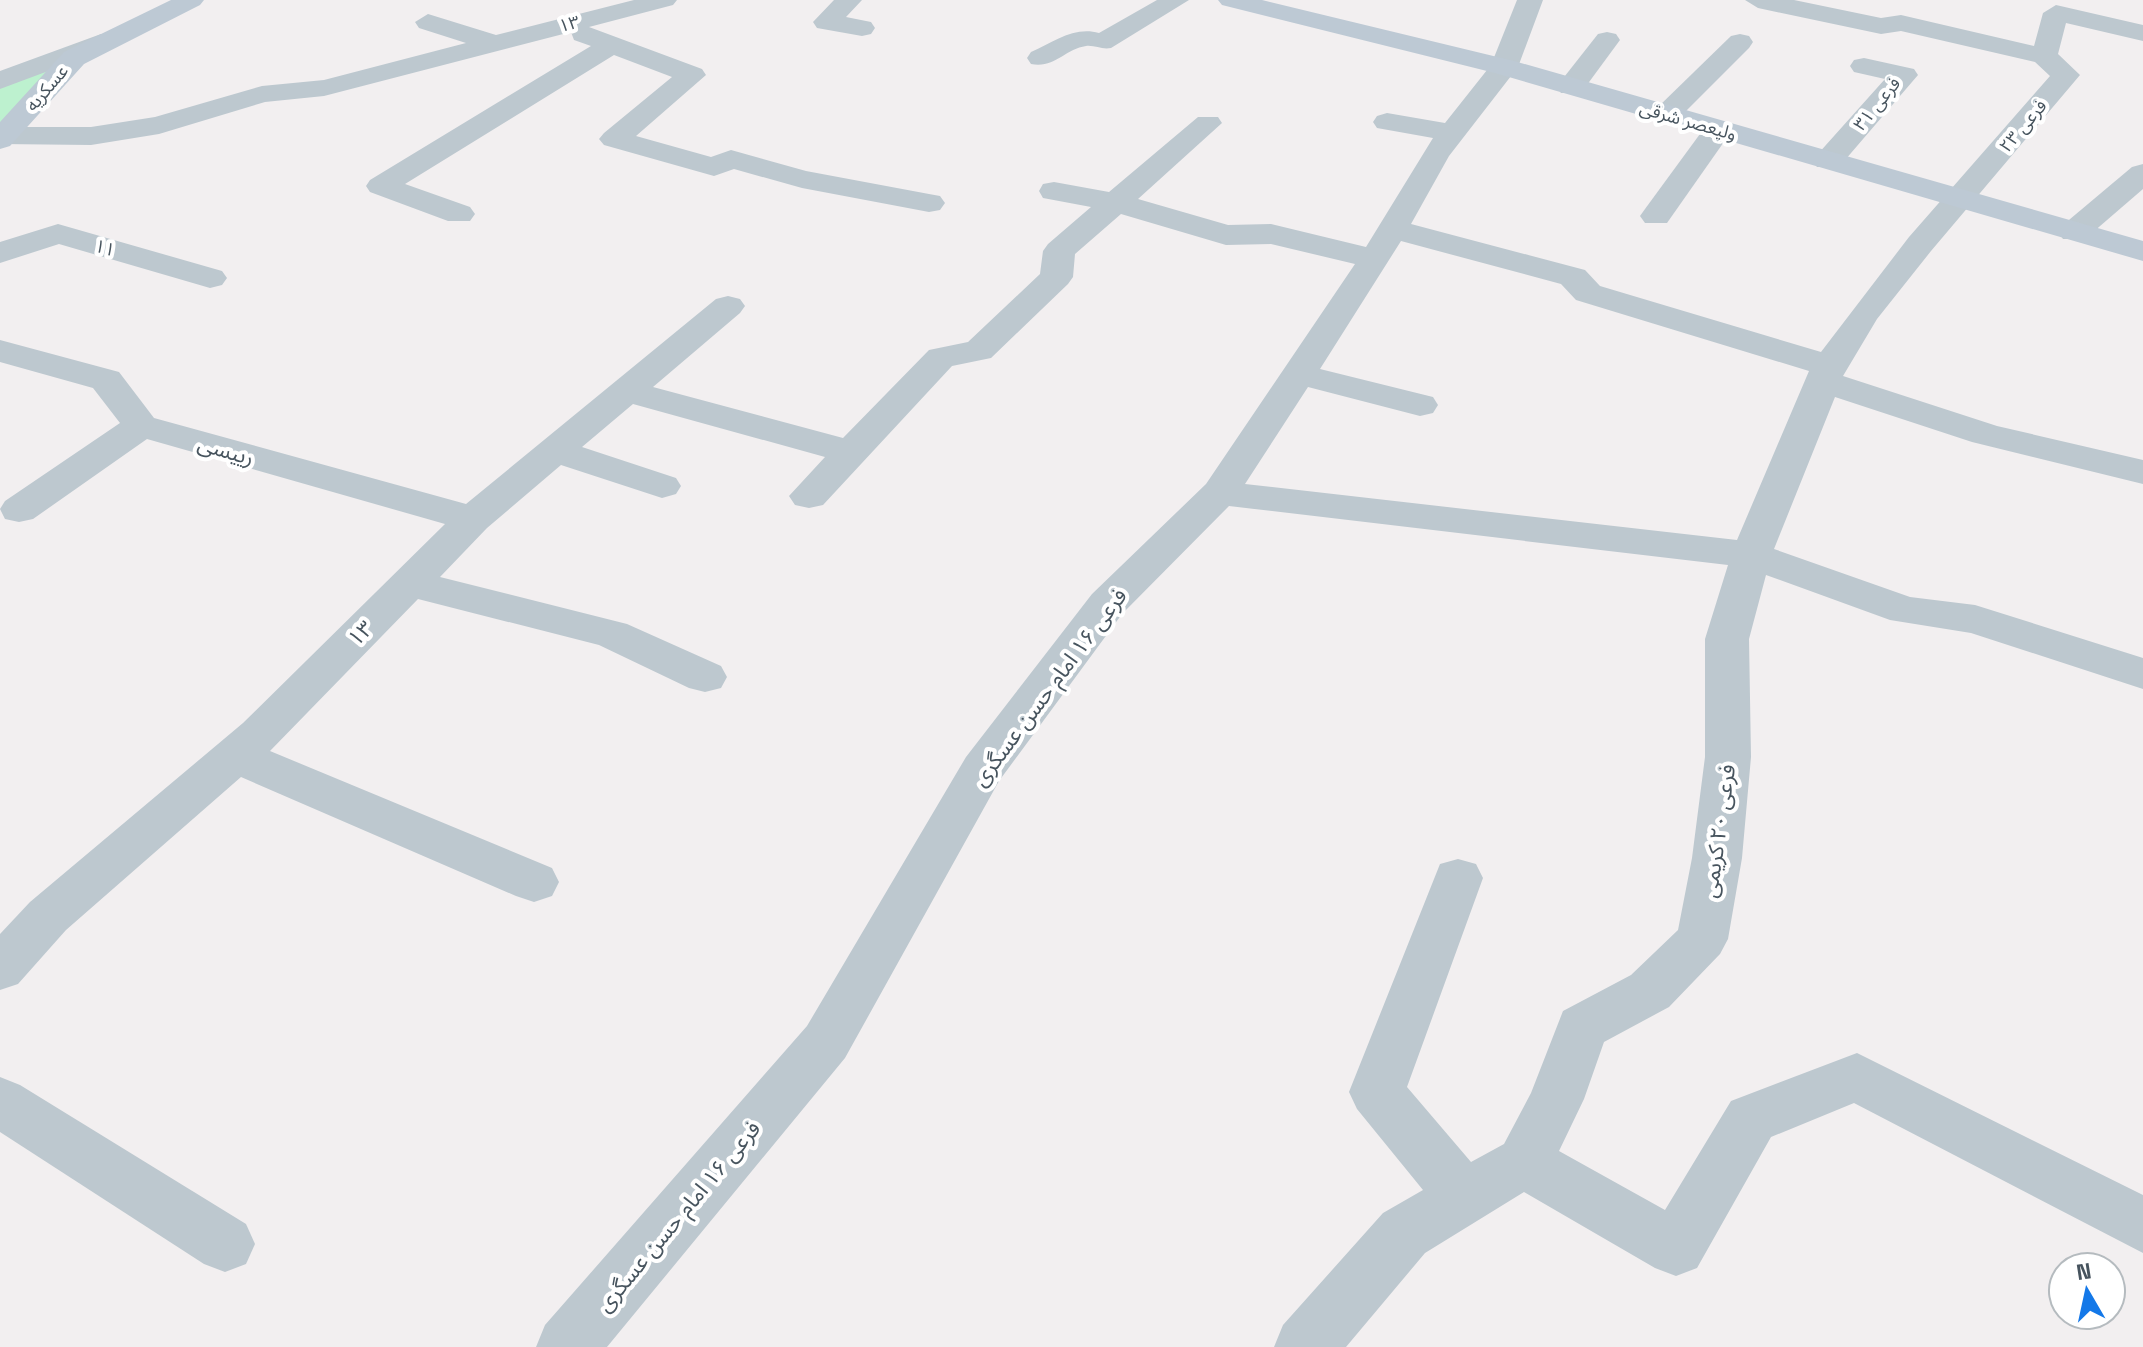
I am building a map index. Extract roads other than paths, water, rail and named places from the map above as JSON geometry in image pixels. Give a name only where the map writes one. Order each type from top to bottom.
[{"type":"main road","points":[[101,42],[191,0]]},
{"type":"main road","name":"ولیعصر شرقی","points":[[1231,0],[1267,4],[1504,67],[2143,251]]},
{"type":"main road","name":"عسکریه","points":[[2,138],[74,58],[101,42]]},
{"type":"street","name":"۱۳","points":[[2,138],[91,136],[159,125],[262,94],[324,88],[495,44],[558,13],[611,14],[664,0]]},
{"type":"street","points":[[849,0],[826,22],[862,28]]},
{"type":"street","points":[[1041,58],[1084,37],[1102,42],[1176,0]]},
{"type":"street","name":"فرعی ۱۶ امام حسن عسگری","points":[[567,1347],[826,1042],[982,769],[1107,604],[1220,493],[1384,244],[1452,133],[1504,67],[1530,0]]},
{"type":"street","points":[[1758,0],[1825,7],[1881,26],[1901,23],[2044,56],[2056,13],[2143,33]]},
{"type":"street","points":[[558,13],[612,45],[692,75],[614,139],[714,167],[731,159],[802,179],[929,203]]},
{"type":"street","points":[[428,22],[495,44]]},
{"type":"street","points":[[1571,87],[1607,40]]},
{"type":"street","points":[[0,81],[101,42]]},
{"type":"street","points":[[1667,114],[1740,42]]},
{"type":"street","points":[[459,214],[381,186],[612,45]]},
{"type":"street","name":"فرعی ۲۳","points":[[1961,199],[2066,75],[2044,56]]},
{"type":"street","name":"فرعی ۳۱","points":[[1828,161],[1904,75],[1864,66]]},
{"type":"street","points":[[1387,122],[1452,133]]},
{"type":"street","points":[[809,496],[941,357],[979,351],[1056,277],[1059,251],[1208,123]]},
{"type":"street","points":[[1656,216],[1718,129]]},
{"type":"street","points":[[2074,232],[2143,173]]},
{"type":"street","points":[[1054,191],[1115,202],[1226,235],[1271,234],[1384,244],[1573,277],[1588,293],[1826,374],[1985,434],[2143,472]]},
{"type":"street","name":"فرعی ۲۰ کریمی","points":[[1524,1162],[1556,1099],[1582,1027],[1650,991],[1702,939],[1717,858],[1728,757],[1727,639],[1751,555],[1826,374],[1864,314],[1961,199]]},
{"type":"street","name":"۱۱","points":[[0,253],[58,234],[210,278]]},
{"type":"street","name":"۱۳","points":[[0,969],[48,916],[235,755],[473,519],[728,306]]},
{"type":"street","points":[[0,351],[106,380],[141,426],[19,510]]},
{"type":"street","points":[[1299,374],[1420,405]]},
{"type":"street","points":[[626,391],[851,452]]},
{"type":"street","name":"رییسی","points":[[141,426],[473,519]]},
{"type":"street","points":[[555,451],[662,486]]},
{"type":"street","points":[[1220,493],[1751,555],[1905,610],[1975,619],[2143,674]]},
{"type":"street","points":[[409,583],[612,634],[705,677]]},
{"type":"street","points":[[235,755],[534,882]]},
{"type":"street","points":[[1458,878],[1377,1092],[1464,1197]]},
{"type":"street","points":[[1309,1346],[1404,1233],[1524,1162],[1676,1248],[1751,1119],[1857,1077],[2143,1225]]},
{"type":"street","points":[[0,1102],[225,1244]]}]
